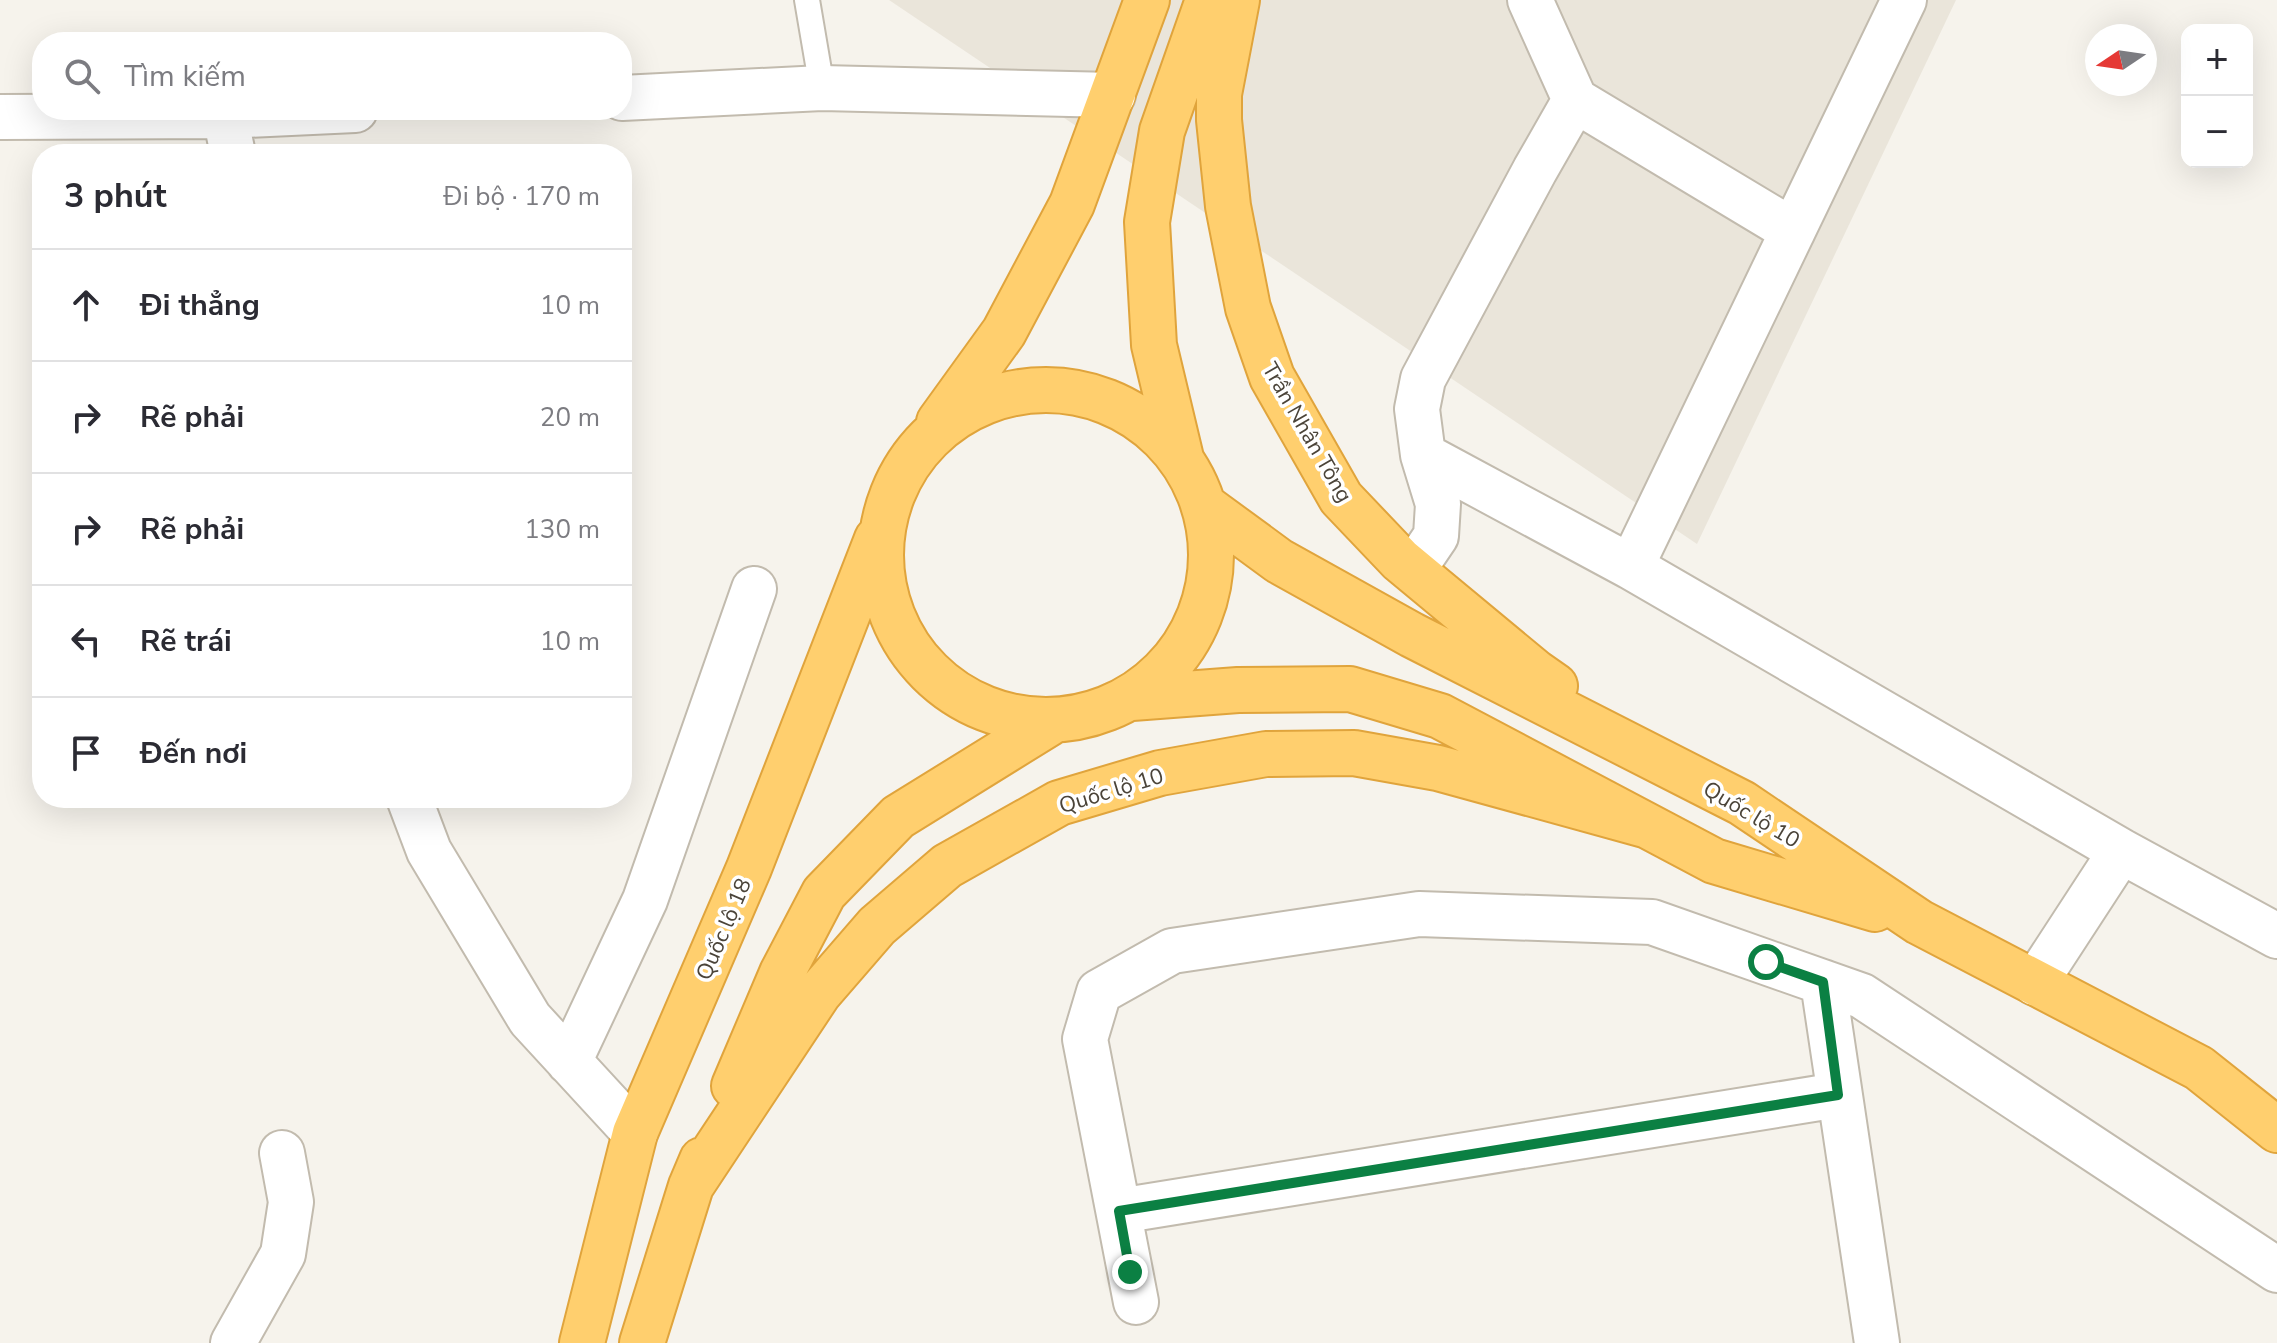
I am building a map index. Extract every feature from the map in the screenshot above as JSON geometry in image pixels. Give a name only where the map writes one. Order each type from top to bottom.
[{"type":"highway","points":[[928,438],[1004,332],[1072,204],[1147,0]]},
{"type":"highway","points":[[884,521],[881,572],[893,620],[920,663],[958,696],[1003,716],[1053,721],[1094,715],[1132,698],[1166,670],[1192,634],[1207,593],[1211,549],[1204,506],[1181,461],[1154,345],[1147,222],[1162,131],[1208,0]]},
{"type":"highway","name":"Trần Nhân Tông","points":[[1237,0],[1219,94],[1219,120],[1228,206],[1248,308],[1272,377],[1341,498],[1413,570],[1535,672],[1668,766]]},
{"type":"highway","points":[[928,438],[967,409],[1012,392],[1060,389],[1107,400],[1149,425],[1181,461]]},
{"type":"highway","name":"Quốc lộ 18","points":[[582,1343],[635,1133],[749,868],[900,477],[928,438]]},
{"type":"highway","name":"Quốc lộ 10","points":[[1204,506],[1279,561],[1412,635],[1742,803],[1919,922],[2199,1068],[2277,1130]]},
{"type":"highway","name":"Quốc lộ 10","points":[[1132,698],[1238,690],[1350,689],[1440,716],[1714,861],[1919,922]]},
{"type":"highway","points":[[642,1343],[691,1186],[782,973],[824,893],[898,817],[1053,721]]},
{"type":"highway","name":"Quốc lộ 10","points":[[691,1186],[819,993],[877,926],[947,866],[1059,803],[1160,773],[1266,754],[1354,753],[1438,768],[1645,825]]},
{"type":"street","points":[[1530,0],[1575,100],[1793,231]]},
{"type":"street","points":[[1631,567],[1904,0]]},
{"type":"street","points":[[632,98],[822,88],[1113,95]]},
{"type":"street","points":[[1413,570],[1436,536],[1438,504],[1423,455],[1417,409],[1423,379],[1575,100]]},
{"type":"street","points":[[0,117],[32,120]]},
{"type":"street","points":[[38,120],[229,135],[305,120]]},
{"type":"street","points":[[1423,455],[1631,567],[2121,851],[2277,936]]},
{"type":"street","points":[[569,1062],[645,900],[754,589]]},
{"type":"street","points":[[413,808],[429,851],[530,1019],[635,1133]]},
{"type":"street","points":[[2035,983],[2121,851]]},
{"type":"street","points":[[1136,1302],[1085,1039],[1099,992],[1172,951],[1419,914],[1652,922],[1862,996],[2277,1270]]},
{"type":"street","points":[[1823,982],[1877,1343]]},
{"type":"street","points":[[1119,1211],[1838,1095]]},
{"type":"street","points":[[233,1343],[283,1254],[291,1202],[282,1153]]},
{"type":"lane","points":[[807,0],[822,88]]},
{"type":"shaded area","points":[[889,0],[1956,0],[1697,544]]},
{"type":"route","points":[[1130,1272],[1119,1211],[1838,1095],[1823,982],[1766,962]]}]
